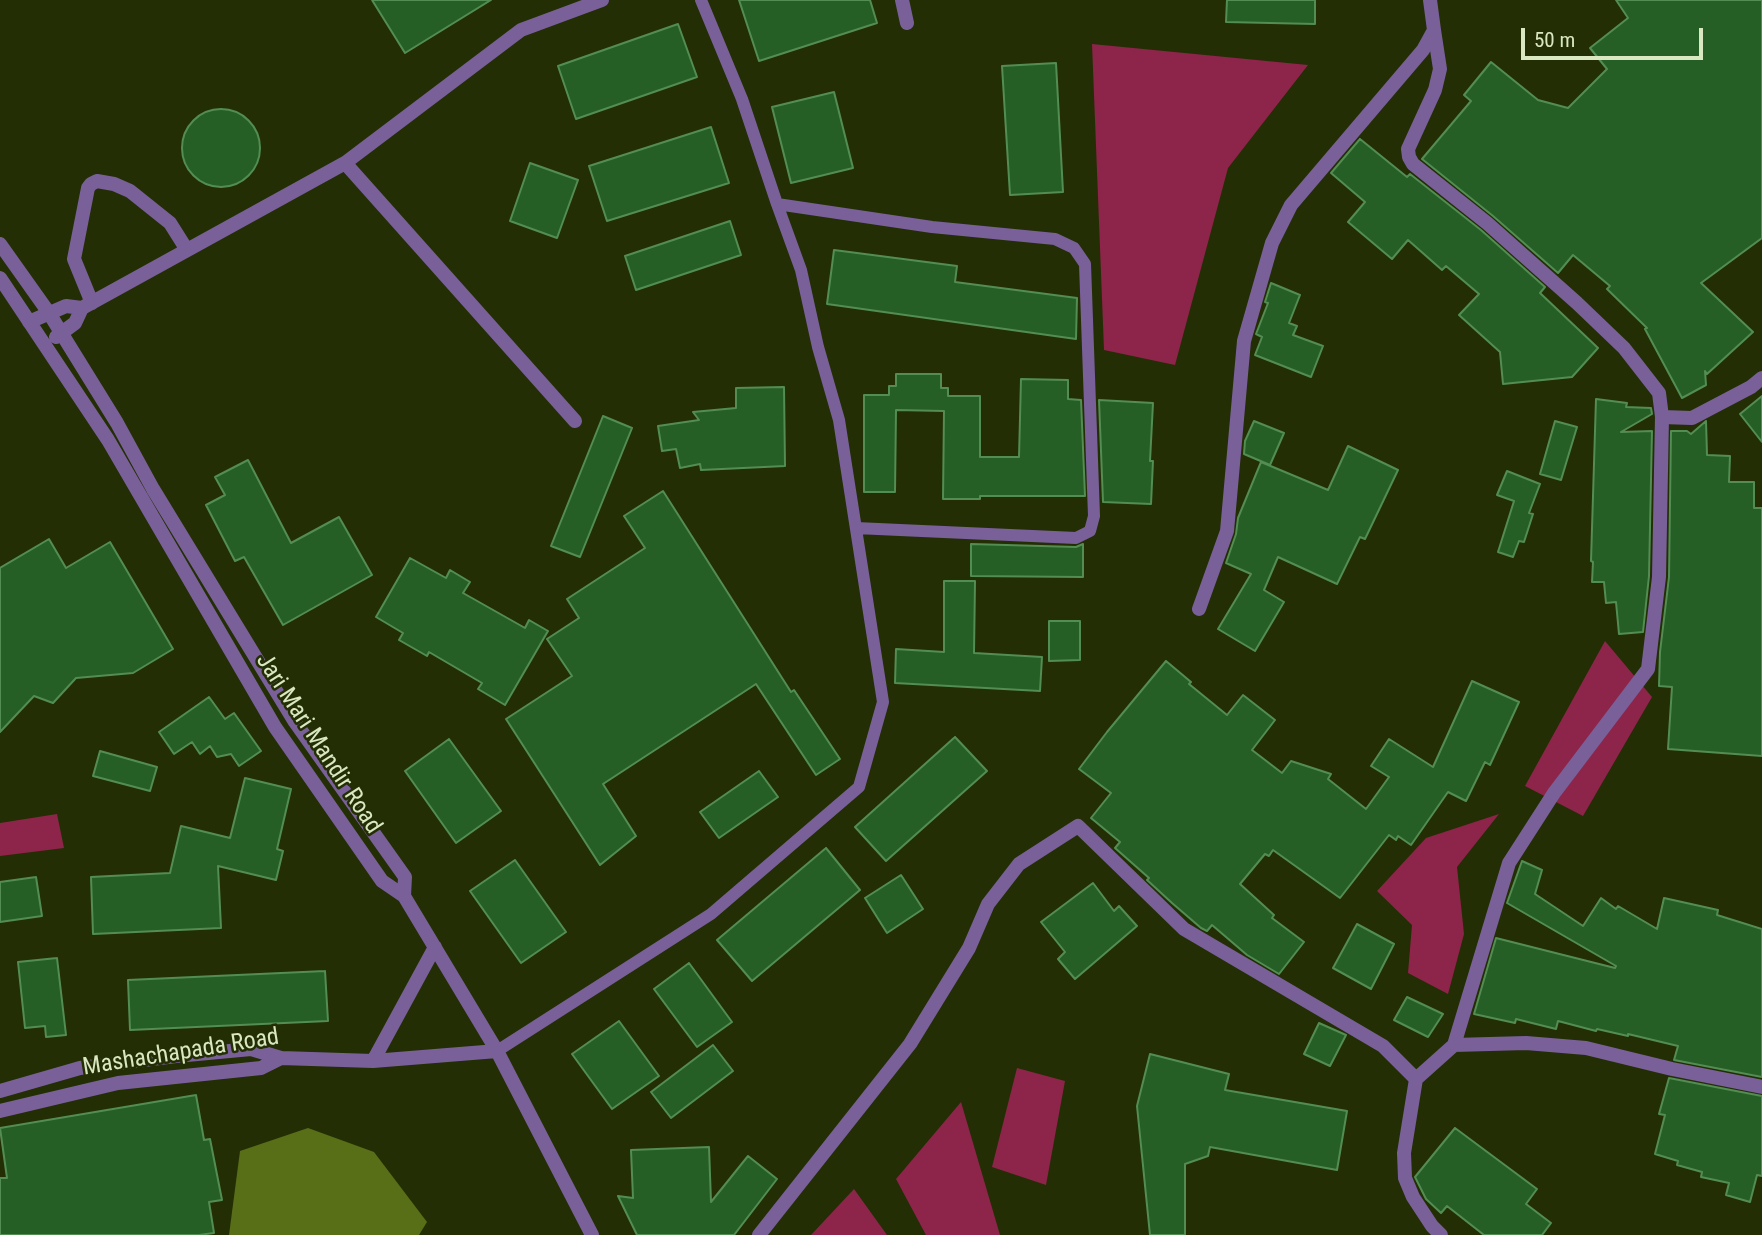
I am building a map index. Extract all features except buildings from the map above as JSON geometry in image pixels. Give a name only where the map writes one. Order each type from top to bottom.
[{"type":"street","points":[[29,322],[66,306],[87,305],[345,163],[522,30],[602,0]]},
{"type":"street","points":[[902,0],[907,23]]},
{"type":"street","points":[[1430,0],[1440,69],[1435,90],[1408,149],[1409,157],[1413,164],[1487,223],[1624,348],[1659,393],[1662,417],[1659,577],[1648,669],[1554,793],[1509,863],[1454,1045],[1416,1079],[1404,1153],[1405,1178],[1413,1197],[1441,1235]]},
{"type":"street","points":[[1199,609],[1227,531],[1244,341],[1272,243],[1292,205],[1423,50],[1434,30]]},
{"type":"street","points":[[345,163],[575,421]]},
{"type":"street","points":[[44,344],[75,323],[87,305],[74,259],[91,184],[97,181],[114,184],[130,191],[170,223],[187,250]]},
{"type":"street","points":[[0,244],[49,313],[117,423],[153,489],[295,722],[405,877],[404,896]]},
{"type":"street","name":"Jari Mari Mandir Road","points":[[0,278],[108,440],[275,727],[382,881],[404,896],[497,1051],[592,1235]]},
{"type":"street","points":[[1662,417],[1692,418],[1751,387],[1762,378]]},
{"type":"street","points":[[212,621],[227,612]]},
{"type":"street","points":[[759,1235],[910,1044],[970,948],[988,904],[1019,864],[1077,826],[1184,929],[1383,1046],[1416,1079]]},
{"type":"street","points":[[373,1061],[435,947]]},
{"type":"street","points":[[1454,1045],[1527,1043],[1586,1048],[1762,1087]]},
{"type":"street","points":[[0,1091],[80,1068],[113,1064],[251,1049],[281,1058]]},
{"type":"street","name":"Mashachapada Road","points":[[0,1111],[118,1083],[261,1068],[281,1058],[373,1061],[497,1051]]},
{"type":"street","points":[[113,1064],[118,1083]]},
{"type":"street","points":[[16,1085],[22,1104]]},
{"type":"lane","points":[[497,1051],[711,914],[859,787],[883,702],[839,420],[818,347],[801,270],[742,99],[701,0]]},
{"type":"lane","points":[[778,204],[932,227],[1055,239],[1074,248],[1084,264],[1094,516],[1090,531],[1076,538],[856,528]]},
{"type":"shaded area","points":[[1092,44],[1308,65],[1228,168],[1175,365],[1104,350]]},
{"type":"shaded area","points":[[1605,641],[1652,697],[1583,816],[1525,786]]},
{"type":"shaded area","points":[[57,814],[64,848],[0,856],[0,823]]},
{"type":"shaded area","points":[[1499,814],[1457,867],[1464,934],[1448,994],[1408,973],[1412,925],[1377,891],[1426,838]]},
{"type":"shaded area","points":[[1017,1068],[1065,1081],[1046,1185],[992,1167]]},
{"type":"shaded area","points":[[961,1102],[1000,1235],[926,1235],[896,1179]]},
{"type":"shaded area","points":[[308,1128],[374,1152],[427,1222],[419,1235],[229,1235],[240,1151]]},
{"type":"shaded area","points":[[854,1189],[887,1235],[811,1235]]}]
